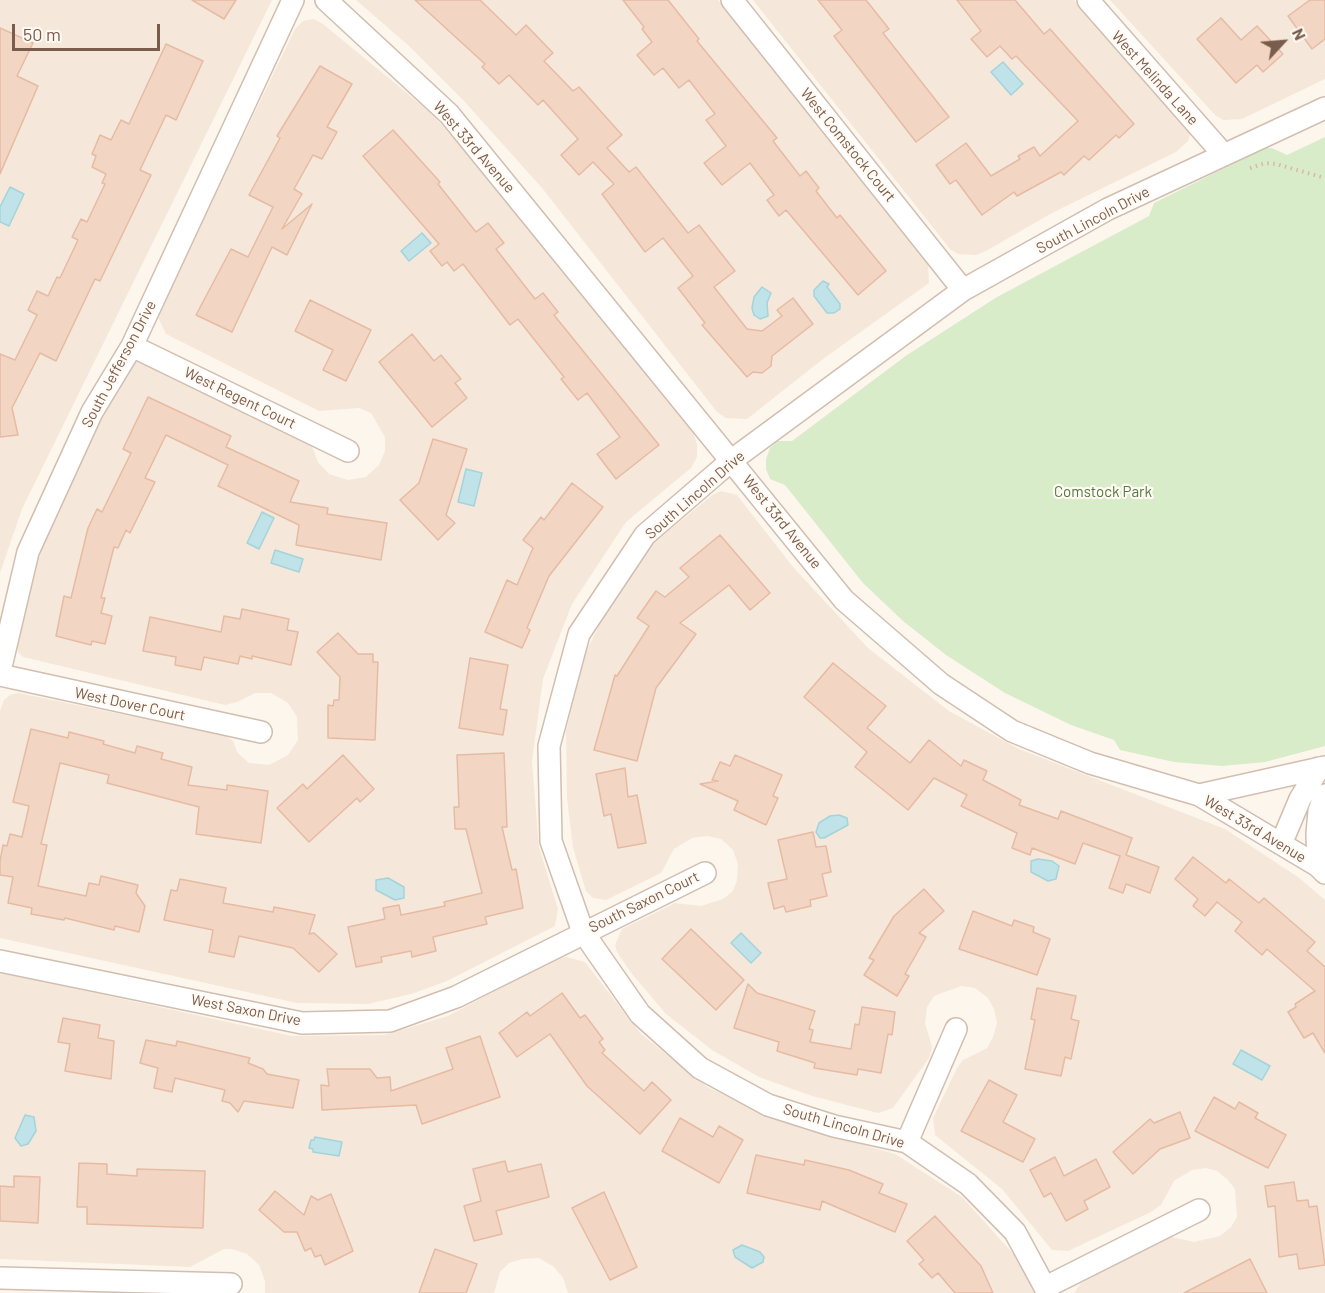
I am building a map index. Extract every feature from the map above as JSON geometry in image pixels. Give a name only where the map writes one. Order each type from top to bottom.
[{"type":"street","name":"South Jefferson Drive","points":[[0,673],[28,552],[92,412],[132,346],[293,0]]},
{"type":"street","name":"West 33rd Avenue","points":[[326,0],[449,114],[844,600],[941,684],[1012,730],[1090,763],[1199,795],[1322,870]]},
{"type":"street","name":"West Comstock Court","points":[[732,0],[963,290]]},
{"type":"street","name":"West Melinda Lane","points":[[1088,0],[1224,155]]},
{"type":"street","name":"South Lincoln Drive","points":[[1047,1290],[1015,1232],[968,1184],[907,1142],[834,1126],[768,1105],[700,1068],[640,1014],[583,932],[550,841],[549,746],[579,633],[645,535],[732,460],[963,290],[1108,209],[1325,108]]},
{"type":"street","name":"West Regent Court","points":[[132,346],[348,451]]},
{"type":"street","name":"West Dover Court","points":[[0,673],[261,732]]},
{"type":"street","points":[[1199,795],[1322,768]]},
{"type":"street","points":[[1281,844],[1300,799],[1322,768]]},
{"type":"street","points":[[1322,870],[1318,822],[1325,795]]},
{"type":"street","name":"South Saxon Court","points":[[583,932],[705,873]]},
{"type":"street","name":"West Saxon Drive","points":[[0,961],[302,1023],[390,1021],[456,997],[583,932]]},
{"type":"street","points":[[907,1142],[956,1029]]},
{"type":"street","points":[[1047,1290],[1199,1210]]},
{"type":"street","points":[[0,1278],[231,1284]]},
{"type":"path","points":[[1250,168],[1266,163],[1276,164],[1325,178]]},
{"type":"shaded area","points":[[0,0],[272,0],[22,509],[0,573]]},
{"type":"shaded area","points":[[356,0],[718,0],[928,265],[929,283],[823,359],[747,419],[726,418],[717,412],[542,188],[464,101],[409,46]]},
{"type":"shaded area","points":[[753,0],[1074,0],[1184,122],[1190,135],[1188,141],[1176,152],[1052,213],[986,251],[976,255],[958,254],[950,249]]},
{"type":"shaded area","points":[[1110,0],[1325,0],[1325,79],[1242,119],[1223,120],[1215,115]]},
{"type":"shaded area","points":[[314,19],[430,112],[488,176],[692,429],[697,445],[697,457],[691,468],[626,522],[572,604],[543,679],[532,761],[539,847],[558,909],[555,926],[447,981],[411,994],[368,1004],[297,1003],[0,938],[0,711],[4,700],[10,695],[19,693],[226,736],[233,741],[237,752],[249,763],[269,765],[288,755],[298,740],[297,717],[288,703],[271,693],[255,693],[225,705],[23,657],[18,652],[16,639],[33,573],[55,514],[120,380],[136,361],[142,359],[311,444],[318,462],[329,474],[348,480],[366,477],[379,465],[385,451],[385,437],[371,413],[359,408],[319,411],[166,334],[157,315],[295,29],[303,21]]},
{"type":"shaded area","points":[[721,491],[737,495],[793,567],[868,648],[949,711],[1019,749],[1225,829],[1298,877],[1325,900],[1325,1293],[1074,1293],[1081,1283],[1165,1239],[1172,1237],[1194,1242],[1220,1236],[1231,1227],[1237,1217],[1235,1189],[1217,1171],[1206,1168],[1192,1170],[1174,1181],[1161,1205],[1151,1212],[1068,1251],[1052,1250],[1002,1189],[935,1135],[933,1118],[957,1068],[963,1060],[987,1048],[997,1023],[994,1009],[988,998],[975,988],[961,986],[934,996],[927,1007],[925,1023],[932,1047],[929,1058],[893,1108],[878,1113],[812,1096],[759,1077],[712,1050],[666,1014],[632,974],[617,952],[615,945],[622,929],[675,903],[701,906],[723,899],[733,891],[737,880],[738,864],[733,850],[721,839],[707,836],[692,838],[674,849],[661,873],[606,900],[593,898],[586,891],[573,848],[567,799],[566,731],[585,654],[615,593],[655,542],[711,496]]},
{"type":"shaded area","points":[[567,957],[585,962],[641,1034],[707,1087],[787,1123],[895,1154],[962,1197],[1017,1258],[1035,1293],[568,1293],[563,1278],[554,1267],[539,1258],[522,1259],[509,1263],[500,1272],[494,1293],[265,1293],[265,1281],[259,1265],[247,1254],[232,1249],[224,1249],[190,1267],[0,1259],[0,972],[292,1036],[384,1035],[448,1016],[555,959]]},
{"type":"green space","name":"Comstock Park","points":[[1325,137],[1325,746],[1265,762],[1222,766],[1174,762],[1120,750],[1114,740],[1071,725],[1005,693],[946,655],[903,621],[863,583],[785,485],[770,479],[766,469],[766,459],[770,448],[778,441],[792,441],[907,355],[997,297],[1149,216],[1154,203],[1265,148],[1272,148],[1287,155]]},
{"type":"water","points":[[1003,62],[1023,84],[1011,95],[991,72]]},
{"type":"water","points":[[10,187],[24,194],[9,226],[0,222],[0,207]]},
{"type":"water","points":[[422,233],[431,243],[409,261],[401,251]]},
{"type":"water","points":[[823,281],[829,284],[827,287],[840,304],[840,309],[834,313],[827,313],[814,296],[814,290]]},
{"type":"water","points":[[762,287],[771,293],[767,303],[768,316],[760,319],[754,315],[752,308],[754,297]]},
{"type":"water","points":[[466,469],[482,473],[474,506],[458,502]]},
{"type":"water","points":[[262,512],[274,518],[259,549],[247,543]]},
{"type":"water","points":[[275,550],[303,559],[299,572],[271,563]]},
{"type":"water","points":[[839,815],[847,818],[848,825],[820,838],[816,832],[819,823],[830,816]]},
{"type":"water","points":[[1038,859],[1052,861],[1059,866],[1056,879],[1048,881],[1031,872],[1031,861]]},
{"type":"water","points":[[388,878],[404,887],[404,898],[395,900],[376,890],[376,880]]},
{"type":"water","points":[[741,933],[761,953],[751,963],[731,943]]},
{"type":"water","points":[[1241,1050],[1270,1066],[1262,1080],[1233,1064]]},
{"type":"water","points":[[25,1115],[34,1117],[36,1131],[28,1144],[21,1146],[15,1138]]},
{"type":"water","points":[[315,1137],[342,1142],[339,1156],[313,1152],[313,1149],[309,1148],[311,1140]]},
{"type":"water","points":[[742,1245],[760,1252],[764,1257],[763,1262],[752,1268],[735,1257],[733,1250]]},
{"type":"building","points":[[192,0],[236,0],[224,19]]},
{"type":"building","points":[[415,0],[480,0],[516,35],[526,25],[553,53],[544,61],[573,91],[579,87],[622,135],[607,148],[629,172],[636,167],[688,233],[699,225],[735,271],[714,287],[747,329],[762,331],[782,316],[777,310],[793,298],[813,324],[772,356],[771,366],[762,373],[753,372],[747,377],[702,325],[705,323],[678,288],[693,276],[663,238],[645,252],[602,194],[614,184],[593,162],[579,175],[561,155],[578,139],[543,100],[538,105],[509,75],[499,84],[482,67],[485,64]]},
{"type":"building","points":[[623,0],[668,0],[699,39],[697,41],[777,138],[773,141],[800,176],[806,171],[819,188],[816,191],[837,218],[840,215],[886,271],[858,295],[786,210],[779,216],[767,200],[774,195],[750,163],[722,185],[704,163],[726,146],[706,120],[715,114],[689,80],[679,88],[663,68],[654,75],[637,55],[652,42],[642,29],[644,27]]},
{"type":"building","points":[[818,0],[866,0],[889,29],[883,33],[949,117],[916,142],[834,36],[842,30]]},
{"type":"building","points":[[957,0],[1015,0],[1044,34],[1050,29],[1134,124],[1119,138],[1116,135],[1089,160],[1084,156],[1064,175],[1061,172],[1017,196],[1014,192],[982,215],[956,180],[950,184],[936,165],[966,143],[991,176],[1020,159],[1018,156],[1034,147],[1040,156],[1078,121],[1016,56],[1012,59],[1000,46],[987,57],[971,39],[981,31]]},
{"type":"building","points":[[1310,0],[1325,0],[1325,39],[1312,49],[1288,16]]},
{"type":"building","points":[[1221,18],[1241,40],[1257,26],[1283,54],[1263,72],[1257,65],[1236,83],[1197,39]]},
{"type":"building","points":[[0,28],[33,43],[17,76],[38,86],[0,174]]},
{"type":"building","points":[[166,44],[203,61],[176,120],[166,115],[140,170],[151,175],[100,281],[95,279],[56,361],[40,353],[12,408],[18,435],[0,437],[0,354],[15,360],[37,315],[28,310],[37,291],[48,296],[57,277],[60,278],[78,240],[72,237],[81,219],[87,222],[105,184],[102,183],[106,174],[92,167],[96,156],[92,154],[100,135],[111,140],[121,120],[129,124]]},
{"type":"building","points":[[320,66],[352,84],[327,127],[337,132],[322,159],[313,155],[294,189],[302,194],[282,229],[312,204],[287,255],[272,247],[232,332],[196,315],[231,249],[248,257],[273,207],[249,195],[280,138],[277,136]]},
{"type":"building","points":[[393,130],[440,182],[438,184],[476,232],[488,223],[504,243],[496,249],[535,299],[543,293],[558,312],[554,315],[659,445],[616,479],[597,454],[620,437],[587,393],[578,400],[561,379],[564,377],[518,319],[510,325],[463,264],[454,271],[447,262],[442,266],[430,251],[439,244],[363,156]]},
{"type":"building","points":[[310,300],[371,330],[346,381],[323,370],[333,350],[295,331]]},
{"type":"building","points":[[412,334],[434,361],[441,355],[461,379],[455,383],[467,398],[432,427],[379,362]]},
{"type":"building","points":[[148,397],[231,436],[226,447],[299,481],[290,502],[328,508],[327,514],[387,523],[381,560],[296,545],[299,525],[218,486],[228,465],[166,435],[145,478],[155,482],[130,533],[126,530],[118,548],[114,547],[101,598],[105,598],[101,613],[112,616],[105,644],[92,641],[91,645],[56,636],[64,596],[71,598],[88,528],[97,509],[102,512],[131,453],[123,449]]},
{"type":"building","points":[[433,439],[467,449],[446,515],[455,523],[438,540],[400,500],[419,483]]},
{"type":"building","points":[[572,483],[603,507],[549,576],[527,628],[530,630],[522,648],[485,632],[507,580],[517,585],[533,548],[523,540],[541,517],[544,520]]},
{"type":"building","points":[[720,535],[770,593],[750,610],[729,585],[680,623],[696,634],[656,688],[637,761],[594,750],[615,675],[617,676],[649,626],[637,618],[656,591],[665,597],[689,577],[680,568]]},
{"type":"building","points":[[242,609],[289,619],[287,630],[298,632],[291,665],[252,656],[252,659],[240,656],[238,664],[204,657],[201,670],[175,665],[176,657],[143,651],[150,617],[221,632],[224,616],[240,619]]},
{"type":"building","points":[[338,633],[358,654],[373,654],[373,662],[378,662],[375,740],[328,738],[328,705],[333,706],[334,700],[339,700],[340,677],[317,652]]},
{"type":"building","points":[[470,658],[508,665],[500,709],[507,710],[503,735],[459,728]]},
{"type":"building","points":[[833,663],[886,706],[867,728],[910,763],[929,740],[961,766],[964,760],[987,771],[983,780],[1021,800],[1019,805],[1058,819],[1061,811],[1132,838],[1126,855],[1159,867],[1150,893],[1126,884],[1123,893],[1109,888],[1120,856],[1083,843],[1075,864],[1032,848],[1030,855],[1012,848],[1017,833],[961,806],[967,795],[934,778],[908,810],[855,767],[867,752],[804,697]]},
{"type":"building","points":[[31,729],[68,738],[69,732],[104,741],[103,744],[135,753],[137,746],[163,753],[161,759],[192,767],[188,785],[227,790],[227,785],[268,791],[261,843],[196,834],[199,807],[107,783],[109,775],[60,763],[41,844],[47,845],[38,886],[86,896],[89,883],[99,885],[101,876],[138,885],[136,893],[145,906],[139,932],[115,926],[114,930],[65,918],[64,920],[31,914],[32,908],[8,903],[13,877],[0,875],[0,861],[3,845],[7,846],[10,834],[22,837],[29,806],[13,802]]},
{"type":"building","points":[[504,753],[507,827],[502,827],[512,870],[516,869],[523,908],[485,917],[487,924],[433,937],[436,951],[412,957],[411,951],[381,957],[382,962],[356,967],[348,927],[385,919],[383,908],[399,905],[401,915],[445,906],[444,902],[482,893],[466,829],[455,829],[454,807],[459,807],[457,755]]},
{"type":"building","points":[[343,755],[374,789],[360,802],[357,798],[309,842],[277,808],[303,784],[307,789]]},
{"type":"building","points":[[735,755],[782,775],[773,796],[778,798],[766,825],[734,810],[738,801],[700,784],[718,781],[712,780],[720,762],[730,766]]},
{"type":"building","points":[[625,768],[628,797],[637,795],[646,843],[618,848],[611,814],[604,816],[596,774]]},
{"type":"building","points":[[813,832],[816,847],[826,846],[831,872],[822,874],[827,896],[810,900],[811,906],[786,912],[784,906],[774,909],[768,883],[787,879],[778,840]]},
{"type":"building","points":[[1193,857],[1226,883],[1229,879],[1259,903],[1264,898],[1315,942],[1307,951],[1325,967],[1325,1053],[1313,1033],[1304,1038],[1288,1012],[1296,1007],[1295,1004],[1315,991],[1267,949],[1262,955],[1235,931],[1242,922],[1217,902],[1205,916],[1193,906],[1198,899],[1175,879]]},
{"type":"building","points":[[180,879],[226,888],[223,903],[273,912],[274,907],[315,915],[309,934],[314,933],[337,954],[319,972],[293,948],[239,936],[234,957],[209,952],[213,930],[164,920],[171,890],[177,891]]},
{"type":"building","points":[[924,889],[944,911],[919,933],[926,937],[905,974],[909,976],[897,996],[864,975],[874,960],[869,958],[894,916]]},
{"type":"building","points":[[973,911],[1012,926],[1014,920],[1034,927],[1033,932],[1050,939],[1037,975],[959,949]]},
{"type":"building","points":[[691,929],[744,980],[716,1010],[662,959]]},
{"type":"building","points":[[748,984],[757,993],[815,1011],[809,1029],[813,1030],[810,1042],[851,1049],[855,1024],[859,1025],[862,1007],[895,1012],[892,1035],[888,1034],[881,1073],[858,1069],[857,1075],[814,1068],[815,1063],[777,1051],[779,1042],[734,1028]]},
{"type":"building","points":[[1037,988],[1076,996],[1071,1019],[1079,1021],[1071,1059],[1065,1057],[1061,1076],[1025,1069],[1035,1020],[1031,1019]]},
{"type":"building","points":[[562,993],[580,1018],[585,1015],[603,1039],[599,1042],[605,1050],[602,1053],[644,1091],[652,1082],[671,1100],[640,1134],[587,1086],[550,1034],[517,1057],[499,1033],[527,1012],[530,1016]]},
{"type":"building","points":[[63,1018],[100,1025],[98,1038],[114,1041],[111,1079],[65,1071],[70,1044],[58,1042]]},
{"type":"building","points":[[480,1036],[500,1097],[422,1124],[416,1105],[322,1110],[321,1085],[329,1086],[327,1069],[370,1069],[377,1078],[390,1077],[391,1091],[453,1069],[446,1048]]},
{"type":"building","points":[[146,1040],[176,1046],[177,1041],[250,1058],[248,1063],[263,1069],[267,1074],[299,1080],[293,1108],[244,1101],[238,1112],[230,1103],[222,1101],[225,1090],[175,1078],[172,1092],[154,1088],[158,1068],[140,1063]]},
{"type":"building","points":[[989,1080],[1017,1095],[1003,1122],[1035,1139],[1023,1162],[961,1131]]},
{"type":"building","points":[[1214,1097],[1235,1109],[1239,1102],[1258,1113],[1255,1118],[1286,1135],[1268,1168],[1195,1131]]},
{"type":"building","points":[[1180,1112],[1190,1138],[1160,1149],[1133,1174],[1113,1152],[1150,1119],[1154,1123]]},
{"type":"building","points":[[680,1118],[713,1137],[719,1126],[743,1140],[719,1183],[662,1151]]},
{"type":"building","points":[[756,1155],[804,1165],[805,1160],[849,1170],[883,1184],[879,1193],[907,1204],[895,1232],[822,1201],[820,1210],[747,1193]]},
{"type":"building","points":[[1055,1157],[1064,1176],[1096,1159],[1110,1187],[1084,1201],[1088,1209],[1066,1221],[1051,1193],[1044,1197],[1030,1170]]},
{"type":"building","points":[[505,1161],[508,1172],[541,1164],[549,1197],[496,1211],[502,1234],[474,1241],[464,1206],[481,1201],[473,1169]]},
{"type":"building","points":[[79,1163],[107,1164],[107,1174],[137,1176],[137,1169],[205,1171],[203,1228],[87,1224],[87,1207],[77,1207]]},
{"type":"building","points":[[14,1176],[40,1177],[38,1223],[0,1221],[0,1186],[14,1187]]},
{"type":"building","points":[[1294,1182],[1297,1201],[1308,1200],[1309,1207],[1317,1206],[1325,1265],[1299,1269],[1297,1254],[1279,1257],[1275,1206],[1268,1207],[1265,1186]]},
{"type":"building","points":[[275,1191],[304,1215],[311,1196],[318,1200],[331,1194],[353,1251],[325,1265],[321,1255],[315,1257],[311,1248],[305,1251],[297,1232],[284,1232],[259,1210]]},
{"type":"building","points":[[604,1192],[637,1267],[610,1280],[572,1208]]},
{"type":"building","points":[[935,1216],[981,1266],[993,1293],[955,1293],[938,1273],[932,1278],[919,1264],[924,1260],[907,1241]]},
{"type":"building","points":[[435,1249],[477,1264],[466,1293],[419,1293]]},
{"type":"building","points":[[1250,1259],[1267,1293],[1184,1293]]}]
